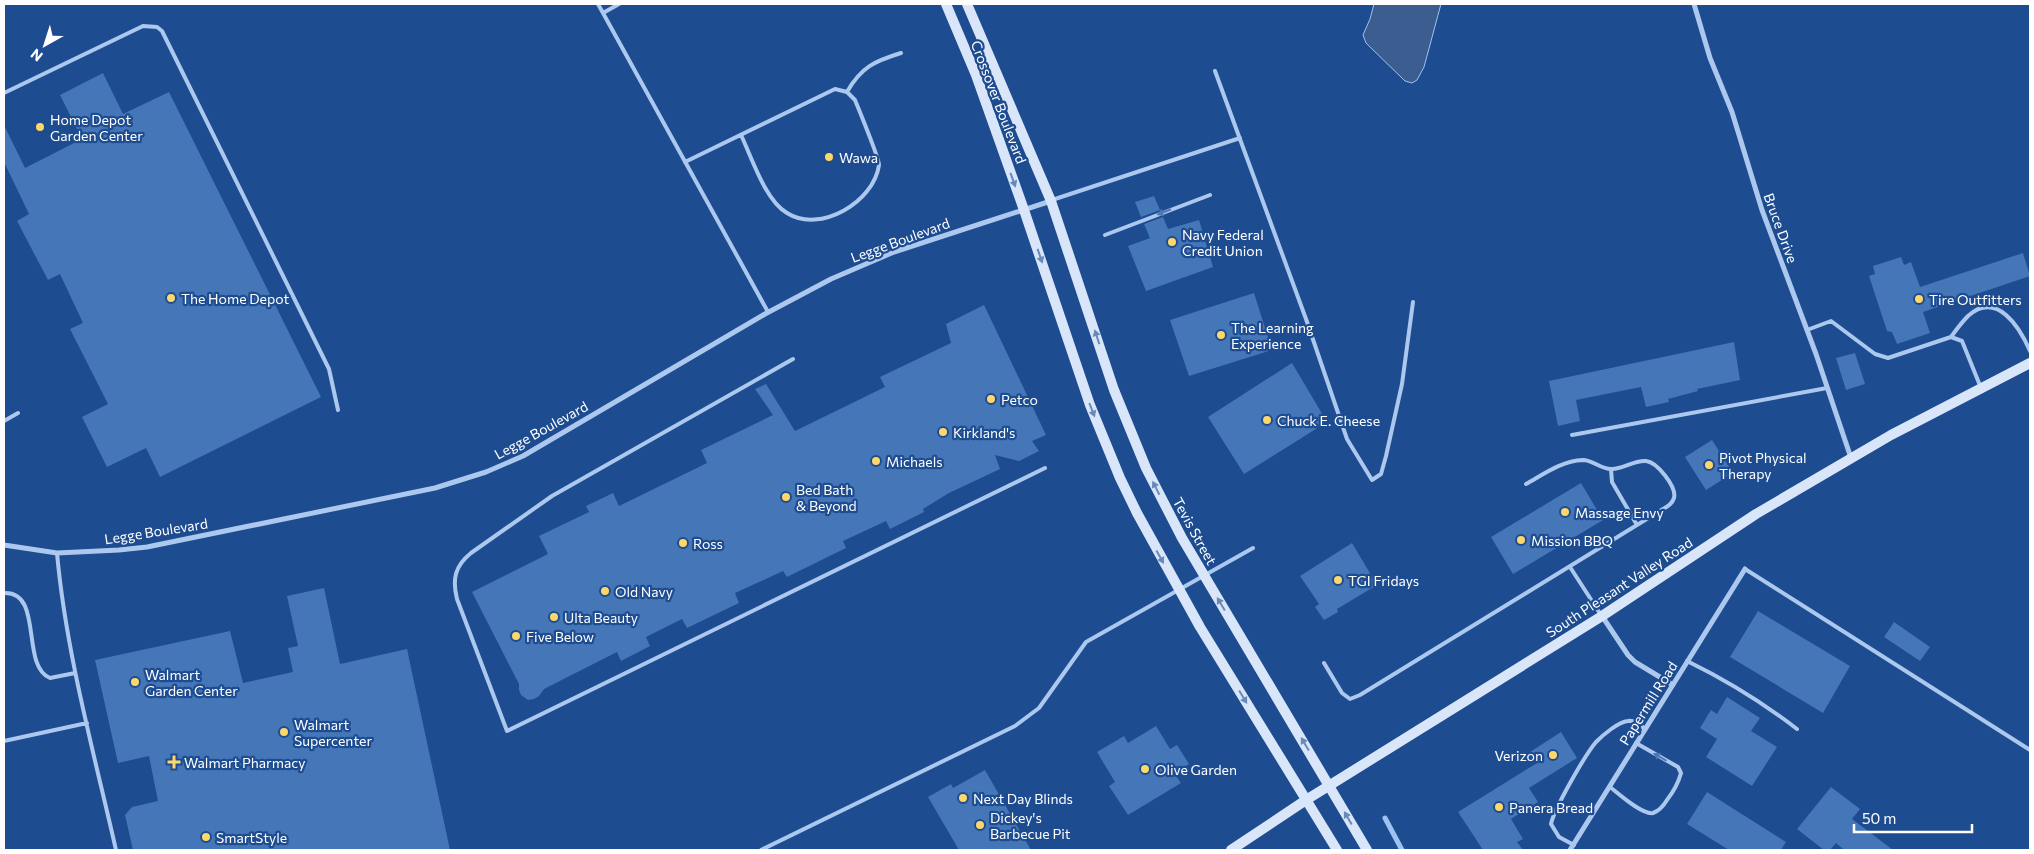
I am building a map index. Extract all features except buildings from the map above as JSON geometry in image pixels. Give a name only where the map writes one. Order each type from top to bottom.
[{"type":"main road","name":"Crossover Boulevard","points":[[946,4],[976,75],[1024,210]]},
{"type":"main road","name":"Crossover Boulevard","points":[[967,4],[1051,201]]},
{"type":"main road","name":"Tevis Street","points":[[1051,201],[1128,428],[1146,468],[1205,576],[1367,850]]},
{"type":"main road","points":[[1024,210],[1090,405],[1104,441],[1137,513],[1179,590],[1337,850]]},
{"type":"main road","name":"South Pleasant Valley Road","points":[[1232,850],[1306,800],[1602,616],[1756,514],[1891,435],[2030,363]]},
{"type":"street","name":"Bruce Drive","points":[[1694,4],[1710,58],[1732,112],[1762,210],[1807,330],[1851,458]]},
{"type":"street","name":"Legge Boulevard","points":[[4,544],[57,554],[147,547],[435,488],[463,480],[494,469],[529,452],[800,294],[894,252],[1051,201]]},
{"type":"street","name":"Papermill Road","points":[[1572,848],[1745,569]]},
{"type":"street","points":[[1602,616],[1628,655],[1635,662],[1673,685]]},
{"type":"lane","points":[[598,4],[768,312]]},
{"type":"lane","points":[[603,13],[619,4]]},
{"type":"lane","points":[[4,93],[143,26],[156,27],[162,31],[328,369],[338,410]]},
{"type":"lane","points":[[848,92],[856,77],[869,66],[901,52]]},
{"type":"lane","points":[[1216,71],[1306,318],[1347,439],[1372,480],[1381,474],[1386,456],[1402,384],[1413,302]]},
{"type":"lane","points":[[685,162],[836,89],[848,92],[855,100],[879,163],[872,184],[862,198],[843,211],[821,219],[802,220],[786,213],[772,200],[741,135]]},
{"type":"lane","points":[[1051,201],[1240,138]]},
{"type":"lane","points":[[1105,235],[1210,195]]},
{"type":"lane","points":[[1807,330],[1831,321],[1875,354],[1888,358],[1951,337],[1969,315],[1985,307],[2004,311],[2023,335],[2030,352]]},
{"type":"lane","points":[[1951,337],[1962,341],[1981,388]]},
{"type":"lane","points":[[793,359],[552,496],[471,553],[460,564],[454,580],[458,600],[507,731],[1045,468]]},
{"type":"lane","points":[[1572,435],[1827,388]]},
{"type":"lane","points":[[4,421],[18,413]]},
{"type":"lane","points":[[1324,663],[1344,695],[1350,699],[1355,698],[1670,504],[1674,500],[1675,494],[1661,470],[1655,464],[1646,461],[1611,470],[1591,461],[1571,462],[1559,465],[1526,484]]},
{"type":"lane","points":[[1611,470],[1612,482],[1637,525]]},
{"type":"lane","points":[[760,850],[1015,726],[1039,708],[1086,642],[1253,548]]},
{"type":"lane","points":[[57,554],[60,585],[75,673],[116,850]]},
{"type":"lane","points":[[1570,567],[1602,616]]},
{"type":"lane","points":[[1745,569],[2030,750]]},
{"type":"lane","points":[[4,594],[16,595],[26,607],[38,663],[42,673],[50,678],[75,673]]},
{"type":"lane","points":[[1687,661],[1714,674],[1754,698],[1797,729]]},
{"type":"lane","points":[[1572,848],[1556,835],[1552,827],[1552,818],[1592,748],[1606,734],[1626,721],[1635,722],[1645,729]]},
{"type":"lane","points":[[4,741],[87,723]]},
{"type":"lane","points":[[1610,787],[1648,813],[1655,812],[1663,806],[1677,788],[1682,773],[1678,767],[1636,743]]},
{"type":"water","points":[[1374,4],[1441,4],[1424,67],[1417,80],[1412,83],[1405,81],[1366,43],[1363,35]]},
{"type":"waterway","points":[[1385,818],[1402,850]]},
{"type":"place","name":"Home Depot Garden Center","points":[[40,127]]},
{"type":"place","name":"Wawa","points":[[829,157]]},
{"type":"place","name":"Navy Federal Credit Union","points":[[1172,242]]},
{"type":"place","name":"The Home Depot","points":[[171,298]]},
{"type":"place","name":"Tire Outfitters","points":[[1919,299]]},
{"type":"place","name":"The Learning Experience","points":[[1221,335]]},
{"type":"place","name":"Petco","points":[[991,399]]},
{"type":"place","name":"Chuck E. Cheese","points":[[1267,420]]},
{"type":"place","name":"Kirkland's","points":[[943,432]]},
{"type":"place","name":"Michaels","points":[[876,461]]},
{"type":"place","name":"Pivot Physical Therapy","points":[[1709,465]]},
{"type":"place","name":"Bed Bath & Beyond","points":[[786,497]]},
{"type":"place","name":"Massage Envy","points":[[1565,512]]},
{"type":"place","name":"Mission BBQ","points":[[1521,540]]},
{"type":"place","name":"Ross","points":[[683,543]]},
{"type":"place","name":"TGI Fridays","points":[[1338,580]]},
{"type":"place","name":"Old Navy","points":[[605,591]]},
{"type":"place","name":"Ulta Beauty","points":[[554,617]]},
{"type":"place","name":"Five Below","points":[[516,636]]},
{"type":"place","name":"Walmart Garden Center","points":[[135,682]]},
{"type":"place","name":"Walmart Supercenter","points":[[284,732]]},
{"type":"place","name":"Verizon","points":[[1553,755]]},
{"type":"place","name":"Walmart Pharmacy","points":[[174,762]]},
{"type":"place","name":"Olive Garden","points":[[1145,769]]},
{"type":"place","name":"Next Day Blinds","points":[[963,798]]},
{"type":"place","name":"Panera Bread","points":[[1499,807]]},
{"type":"place","name":"Dickey's Barbecue Pit","points":[[980,825]]},
{"type":"place","name":"SmartStyle","points":[[206,837]]}]
